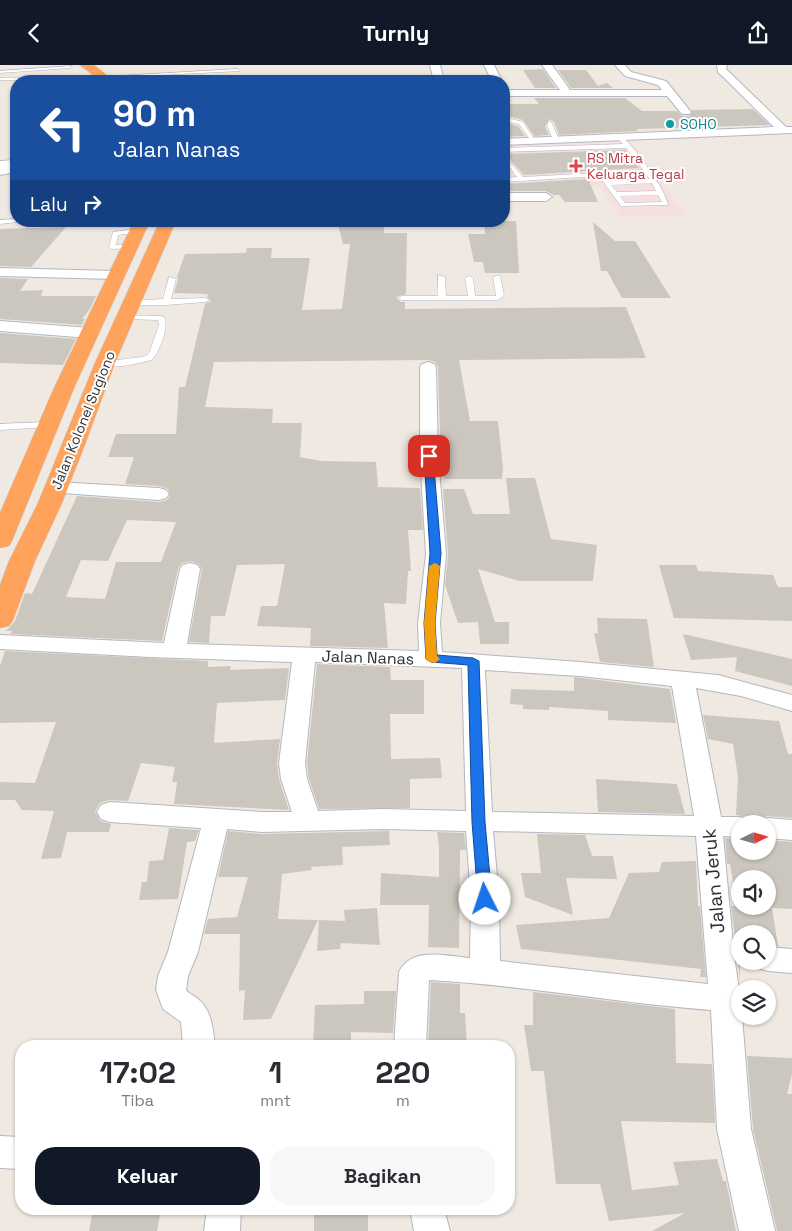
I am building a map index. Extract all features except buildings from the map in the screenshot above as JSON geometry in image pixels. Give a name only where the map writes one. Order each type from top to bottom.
[{"type":"highway","points":[[86,65],[100,75]]},
{"type":"highway","points":[[69,66],[81,75]]},
{"type":"highway","name":"Jalan Kolonel Sugiono","points":[[0,620],[22,561],[56,488],[127,310],[165,227]]},
{"type":"highway","name":"Jalan Kolonel Sugiono","points":[[1,534],[47,425],[132,236]]},
{"type":"highway","points":[[103,303],[127,310]]},
{"type":"street","points":[[547,65],[567,93]]},
{"type":"street","points":[[724,68],[740,72]]},
{"type":"street","points":[[724,68],[788,130]]},
{"type":"street","points":[[619,69],[634,93]]},
{"type":"street","points":[[619,69],[662,83],[668,93],[686,112]]},
{"type":"street","points":[[510,93],[668,93]]},
{"type":"street","points":[[510,142],[552,140],[624,142],[788,130]]},
{"type":"street","points":[[510,197],[546,197]]},
{"type":"street","points":[[0,272],[115,275]]},
{"type":"street","points":[[0,326],[90,333]]},
{"type":"street","points":[[428,367],[429,456],[436,553],[429,623],[431,659]]},
{"type":"street","points":[[56,488],[159,494]]},
{"type":"street","points":[[174,651],[190,569]]},
{"type":"street","name":"Jalan Nanas","points":[[0,642],[174,651],[431,659],[580,669],[718,683],[792,703]]},
{"type":"street","points":[[304,655],[292,763],[294,779],[304,803],[307,820]]},
{"type":"street","points":[[473,661],[479,822],[485,899],[485,972]]},
{"type":"street","name":"Jalan Jeruk","points":[[683,680],[730,956],[725,998],[734,1129],[757,1231]]},
{"type":"street","points":[[110,811],[262,822],[383,819],[731,826]]},
{"type":"street","points":[[198,1040],[196,1019],[190,1008],[174,1000],[171,991],[173,976],[183,952],[216,819]]},
{"type":"street","points":[[776,829],[792,830]]},
{"type":"street","points":[[776,960],[792,961]]},
{"type":"street","points":[[410,1040],[414,971],[420,967],[578,982],[674,995],[725,998]]},
{"type":"street","points":[[0,1152],[15,1153]]},
{"type":"street","points":[[222,1231],[223,1215]]},
{"type":"street","points":[[428,1215],[432,1231]]},
{"type":"lane","points":[[0,72],[69,66]]},
{"type":"lane","points":[[164,75],[238,70]]},
{"type":"lane","points":[[510,120],[521,123],[534,141]]},
{"type":"lane","points":[[549,123],[555,138],[552,140]]},
{"type":"lane","points":[[510,150],[624,142],[654,181],[665,205],[624,205],[600,173]]},
{"type":"lane","points":[[510,164],[521,178]]},
{"type":"lane","points":[[510,179],[600,173],[647,172]]},
{"type":"lane","points":[[607,183],[654,181]]},
{"type":"lane","points":[[615,194],[661,193]]},
{"type":"lane","points":[[441,277],[442,299]]},
{"type":"lane","points":[[402,298],[498,298],[500,295],[497,277]]},
{"type":"lane","points":[[469,278],[472,299]]},
{"type":"lane","points":[[166,303],[172,279]]},
{"type":"lane","points":[[127,310],[166,303],[206,299]]},
{"type":"lane","points":[[105,363],[142,361],[153,353],[163,325],[161,318],[127,310]]},
{"type":"lane","points":[[0,427],[47,425]]},
{"type":"shaded area","name":"RS Mitra Keluarga Tegal","points":[[631,142],[686,215],[621,217],[600,186],[510,189],[510,146]]},
{"type":"slow traffic","points":[[435,566],[429,623],[431,659],[435,659]]},
{"type":"place","name":"SOHO","points":[[670,124]]},
{"type":"place","name":"RS Mitra Keluarga Tegal","points":[[576,166]]},
{"type":"route","points":[[429,456],[436,553],[429,623],[431,659],[473,661],[479,822],[485,899]]}]
